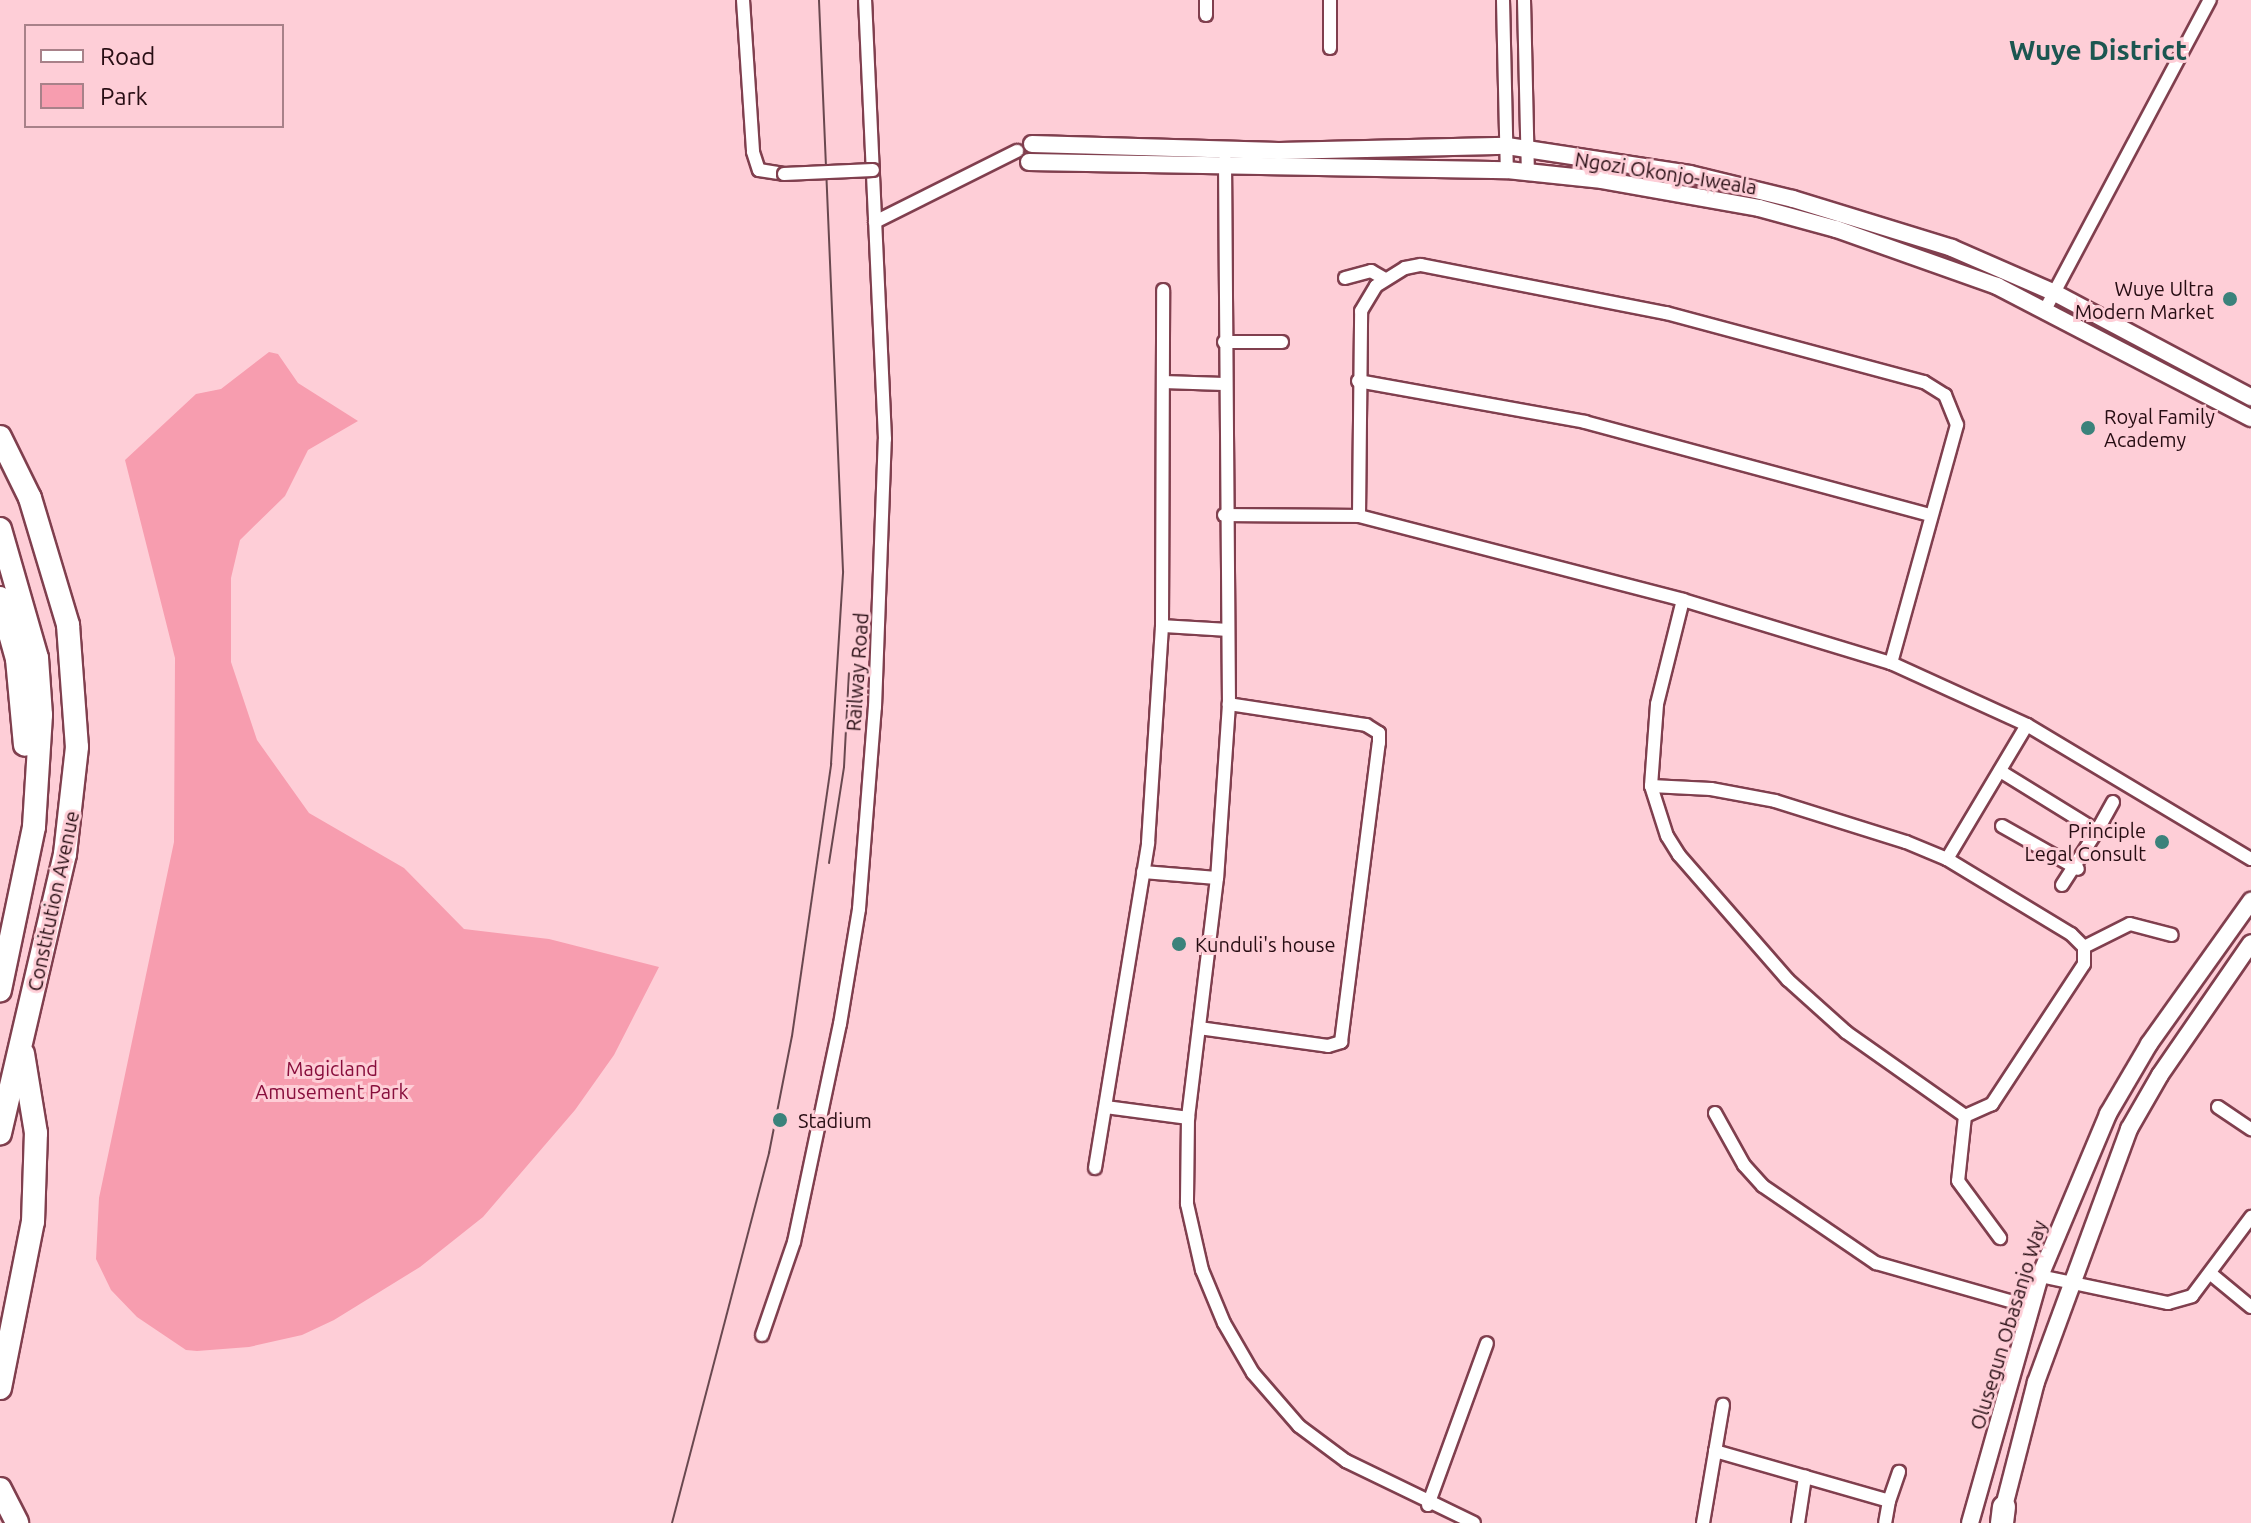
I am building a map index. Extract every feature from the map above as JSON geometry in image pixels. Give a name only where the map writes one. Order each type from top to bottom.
[{"type":"highway","name":"Constitution Avenue","points":[[0,437],[51,559],[68,625],[75,686],[75,799],[0,1134]]},
{"type":"highway","name":"Constitution Avenue","points":[[0,990],[34,827],[40,771],[37,658],[4,538]]},
{"type":"highway","points":[[0,924],[24,797],[26,721],[4,538]]},
{"type":"highway","points":[[0,598],[17,659]]},
{"type":"highway","points":[[0,1388],[33,1222],[36,1133],[21,1043]]},
{"type":"highway","points":[[0,1489],[17,1523]]},
{"type":"street","points":[[743,0],[753,152],[759,170],[784,174],[873,170]]},
{"type":"street","name":"Railway Road","points":[[762,1335],[797,1229],[859,909],[881,617],[885,439],[865,0]]},
{"type":"street","points":[[1206,0],[1206,15]]},
{"type":"street","points":[[1330,0],[1330,48]]},
{"type":"street","points":[[1503,0],[1507,170]]},
{"type":"street","points":[[1524,0],[1528,172]]},
{"type":"street","points":[[2046,308],[2210,0]]},
{"type":"street","name":"Ngozi Okonjo-Iweala","points":[[1026,153],[1224,149],[1429,151],[1507,146],[1690,174],[1793,199],[1952,248],[2055,293],[2251,397]]},
{"type":"street","points":[[1224,149],[1224,515],[1229,704],[1217,878],[1188,1118],[1187,1204],[1202,1270],[1253,1373],[1299,1426],[1346,1461],[1428,1505],[1474,1523]]},
{"type":"street","points":[[875,222],[1026,153]]},
{"type":"street","name":"Ngozi Okonjo-Iweala","points":[[1026,153],[1225,166],[1507,170],[1774,212],[1930,260],[2046,308],[2251,418]]},
{"type":"street","points":[[1359,516],[1361,311],[1385,279],[1421,265],[1666,313],[1924,382],[1953,406],[1957,425],[1891,663]]},
{"type":"street","points":[[1345,278],[1371,271],[1385,279]]},
{"type":"street","points":[[1095,1168],[1143,872],[1162,626],[1163,290]]},
{"type":"street","points":[[1224,342],[1282,342]]},
{"type":"street","points":[[1358,381],[1585,422],[1930,515]]},
{"type":"street","points":[[1163,382],[1224,384]]},
{"type":"street","points":[[1224,515],[1359,516],[1683,600],[1891,663],[2027,725],[2251,859]]},
{"type":"street","points":[[1683,600],[1657,704],[1651,786],[1667,836],[1679,855],[1771,963],[1846,1032],[1965,1116]]},
{"type":"street","points":[[1162,626],[1227,630]]},
{"type":"street","points":[[1199,1028],[1328,1046],[1341,1042],[1379,743],[1379,733],[1366,725],[1229,704]]},
{"type":"street","points":[[1947,859],[2027,725]]},
{"type":"street","points":[[2000,771],[2097,831]]},
{"type":"street","points":[[1651,786],[1711,789],[1775,801],[1841,819],[1947,859],[2071,934],[2084,947],[2084,964],[1992,1104],[1965,1116]]},
{"type":"street","points":[[2062,885],[2078,869],[2113,802]]},
{"type":"street","points":[[2002,826],[2078,869]]},
{"type":"street","points":[[1143,872],[1217,878]]},
{"type":"street","name":"Olusegun Obasanjo Way","points":[[1970,1523],[2040,1276],[2108,1114],[2149,1044],[2251,901]]},
{"type":"street","points":[[2084,947],[2130,924],[2172,935]]},
{"type":"street","points":[[2002,1518],[2033,1391],[2070,1282],[2129,1129],[2168,1063],[2251,943]]},
{"type":"street","points":[[1106,1107],[1188,1118]]},
{"type":"street","points":[[2218,1107],[2251,1129]]},
{"type":"street","points":[[1715,1113],[1744,1165],[1763,1186],[1876,1263],[2030,1307]]},
{"type":"street","points":[[1965,1116],[1958,1181],[2000,1238]]},
{"type":"street","points":[[2040,1276],[2168,1303],[2192,1296],[2251,1217]]},
{"type":"street","points":[[2211,1274],[2251,1307]]},
{"type":"street","points":[[1428,1505],[1487,1343]]},
{"type":"street","points":[[1705,1523],[1723,1405]]},
{"type":"street","points":[[1715,1451],[1889,1501]]},
{"type":"street","points":[[1885,1523],[1899,1472]]},
{"type":"street","points":[[1798,1523],[1805,1477]]},
{"type":"green space","name":"Magicland Amusement Park","points":[[269,352],[278,354],[298,383],[358,421],[308,450],[285,496],[240,540],[231,578],[231,662],[257,740],[309,813],[404,868],[464,929],[549,939],[659,967],[614,1055],[575,1110],[483,1217],[420,1267],[334,1320],[302,1335],[249,1347],[197,1351],[186,1350],[137,1317],[111,1290],[96,1259],[99,1198],[174,842],[175,658],[125,460],[196,394],[221,389]]},
{"type":"tram line","points":[[672,1523],[769,1153],[792,1036],[831,764],[843,571],[819,0]]},
{"type":"tram line","points":[[829,863],[844,767],[849,673]]},
{"type":"place","name":"Wuye Ultra Modern Market","points":[[2230,299]]},
{"type":"place","name":"Royal Family Academy","points":[[2088,428]]},
{"type":"place","name":"Principle Legal Consult","points":[[2162,842]]},
{"type":"place","name":"Kunduli's house","points":[[1179,944]]},
{"type":"place","name":"Stadium","points":[[780,1120]]},
{"type":"district","name":"Wuye District","points":[[2098,50]]}]
